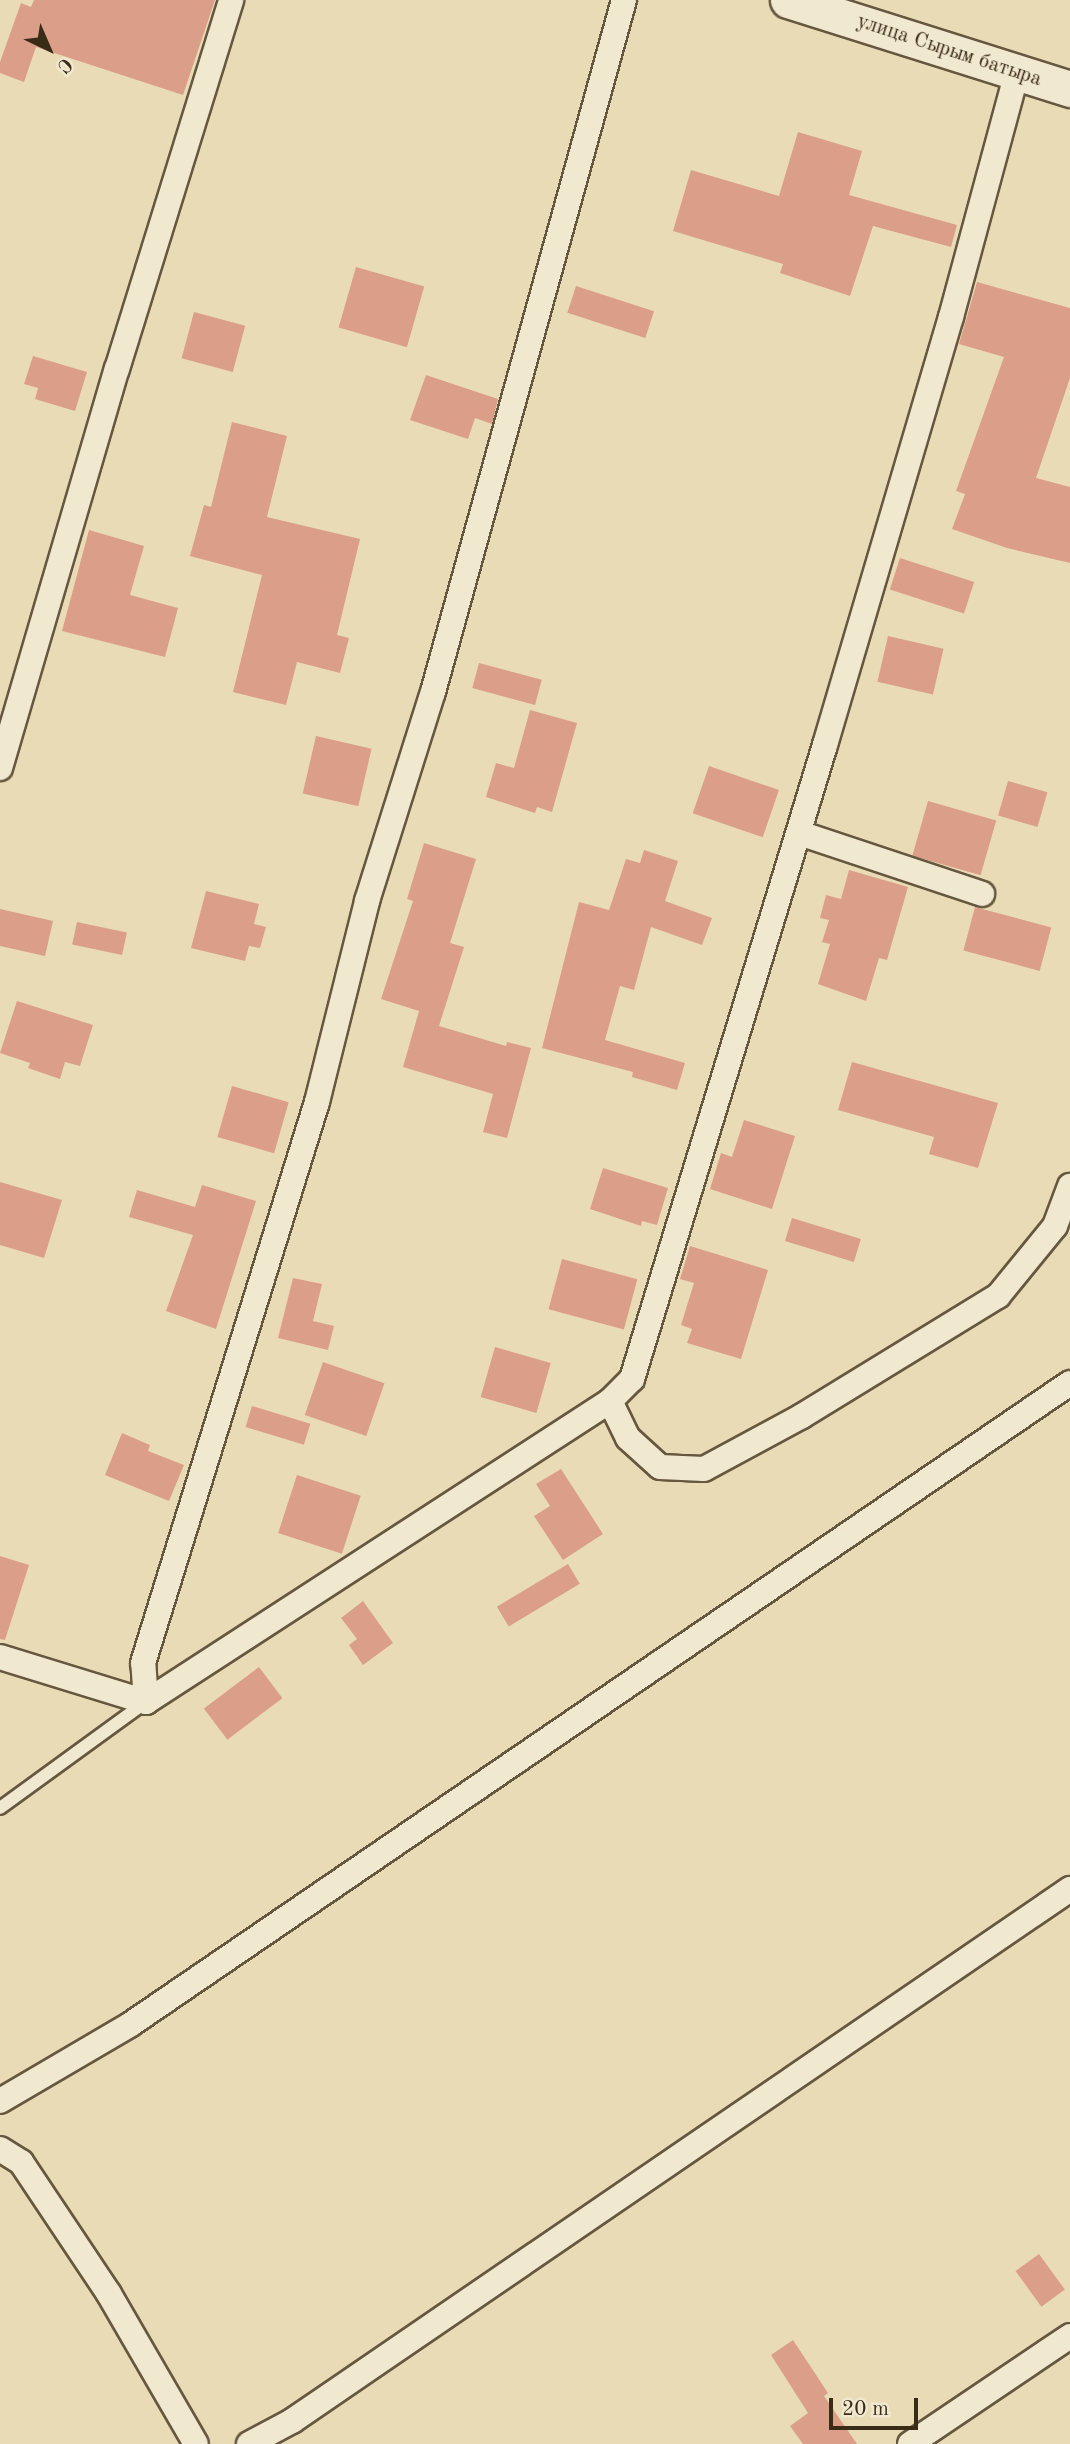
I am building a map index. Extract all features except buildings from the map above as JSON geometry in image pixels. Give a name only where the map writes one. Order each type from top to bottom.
[{"type":"street","points":[[0,768],[117,369],[231,0]]},
{"type":"street","points":[[146,1702],[143,1662],[317,1102],[367,901],[437,679],[624,0]]},
{"type":"street","name":"улица Сырым батыра","points":[[788,0],[1070,89]]},
{"type":"street","points":[[146,1702],[610,1401],[632,1379],[642,1354],[799,834],[951,317],[1017,72]]},
{"type":"street","points":[[799,834],[982,894]]},
{"type":"street","points":[[610,1401],[628,1438],[660,1467],[704,1469],[802,1416],[998,1296],[1055,1226],[1070,1186]]},
{"type":"street","points":[[0,2101],[131,2024],[1070,1383]]},
{"type":"street","points":[[0,1657],[146,1702]]},
{"type":"street","points":[[248,2444],[315,2405],[1070,1889]]},
{"type":"street","points":[[0,2149],[21,2162],[109,2294],[196,2444]]},
{"type":"street","points":[[911,2444],[1070,2336]]},
{"type":"lane","points":[[0,1808],[146,1702]]}]
